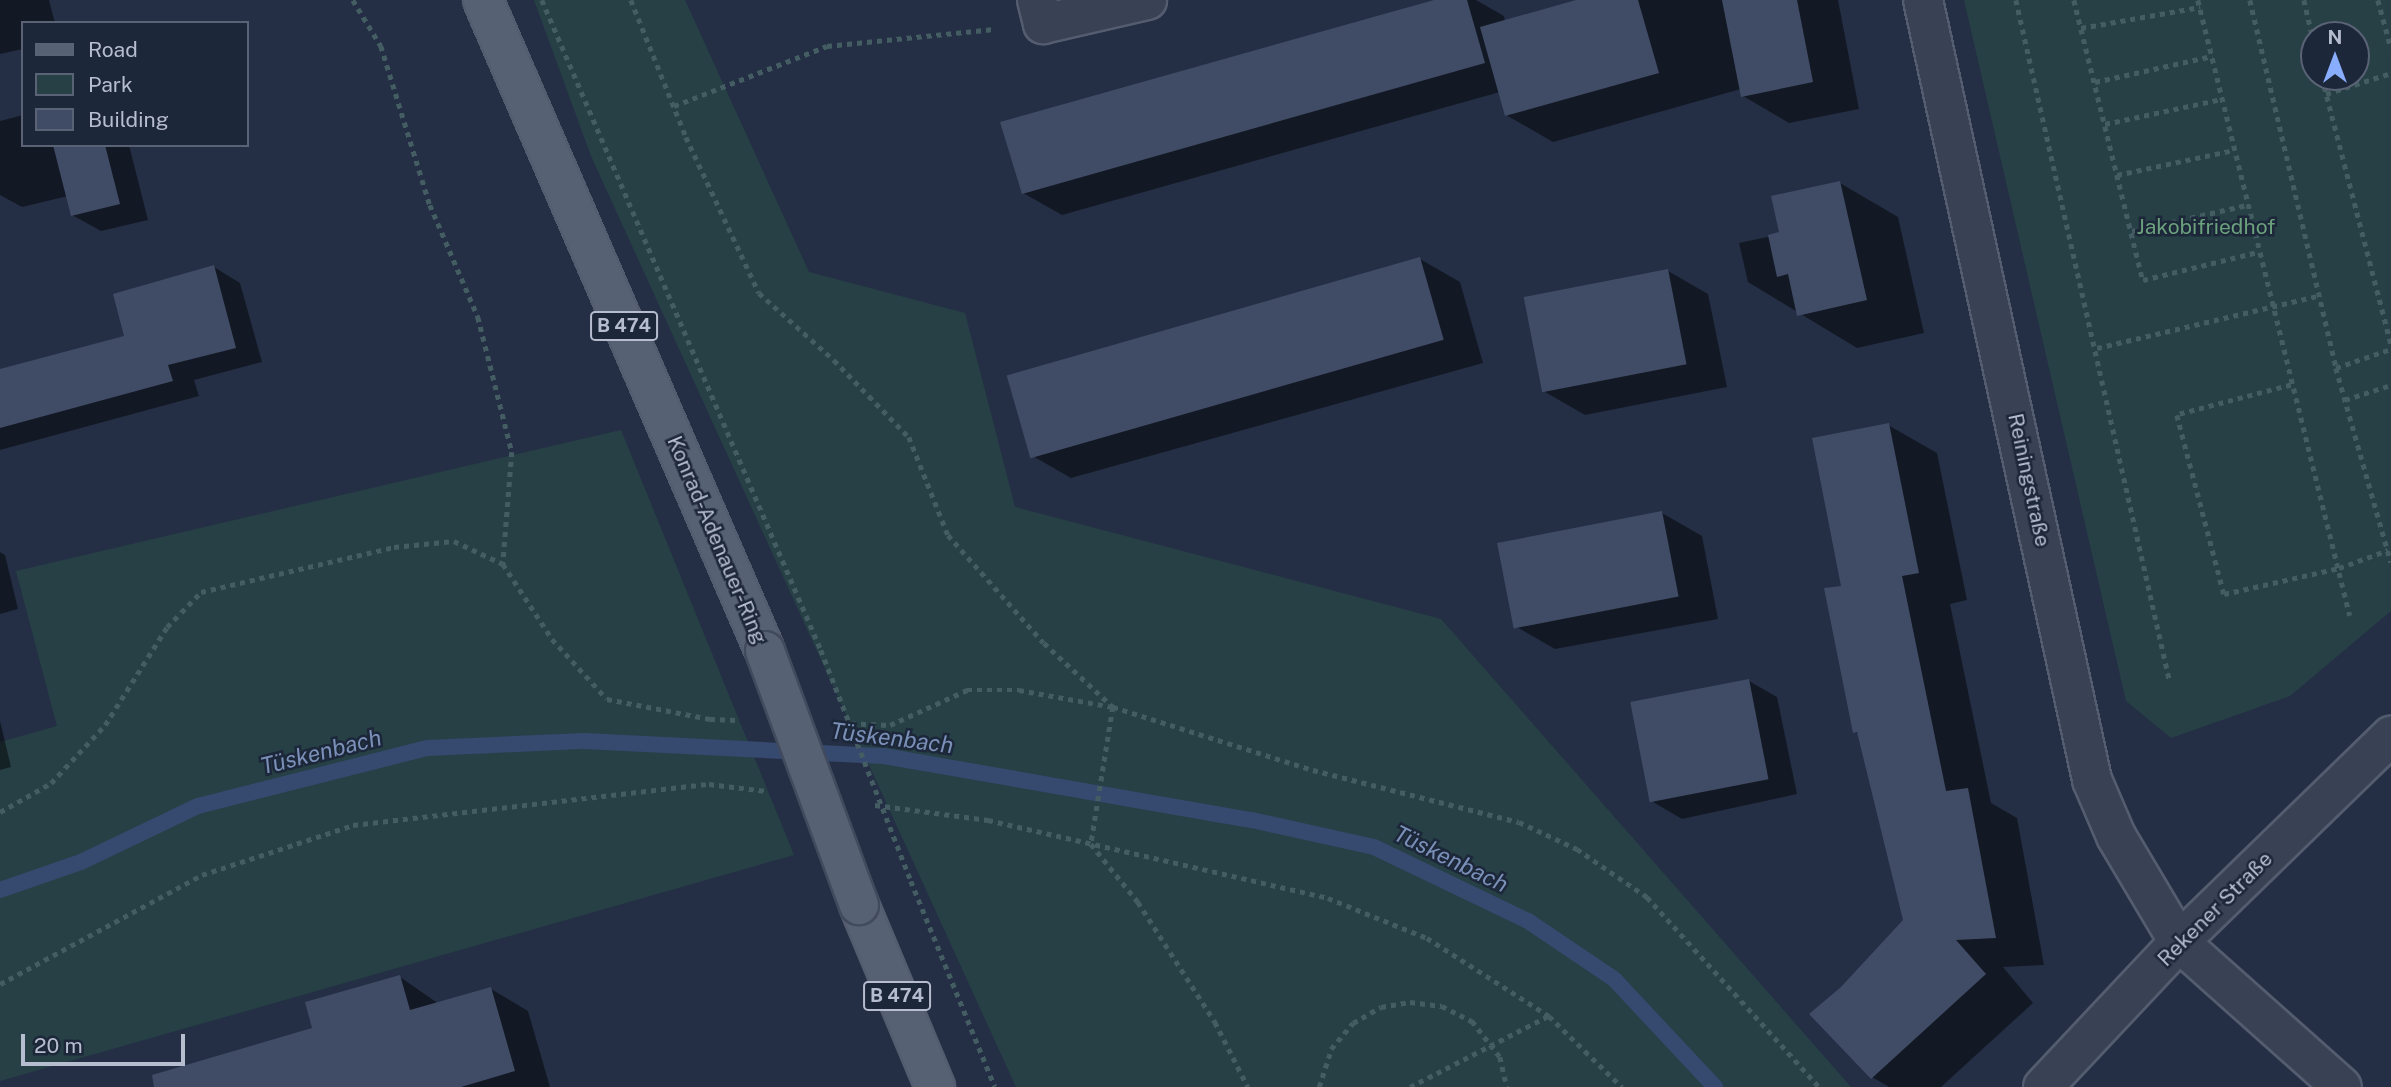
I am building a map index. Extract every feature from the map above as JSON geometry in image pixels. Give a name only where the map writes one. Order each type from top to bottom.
[{"type":"main road","name":"Konrad-Adenauer-Ring","points":[[483,0],[765,651],[859,905],[935,1087]]},
{"type":"street","points":[[1040,12],[1147,0]]},
{"type":"street","name":"Reiningstraße","points":[[1923,0],[2092,779],[2116,836],[2179,942],[2342,1087]]},
{"type":"street","name":"Rekener Straße","points":[[2043,1087],[2179,942],[2391,736]]},
{"type":"path","points":[[353,0],[381,46],[429,205],[478,317],[512,452],[503,565]]},
{"type":"path","points":[[542,0],[821,650],[995,1087]]},
{"type":"path","points":[[631,0],[674,106],[759,293],[834,359],[909,437],[948,535],[1044,643],[1113,707]]},
{"type":"path","points":[[2016,0],[2097,348],[2170,682]]},
{"type":"path","points":[[2074,0],[2143,280],[2258,253]]},
{"type":"path","points":[[2198,0],[2258,253],[2350,616]]},
{"type":"path","points":[[2250,0],[2336,368],[2391,562]]},
{"type":"path","points":[[2304,0],[2309,21]]},
{"type":"path","points":[[2378,0],[2391,48]]},
{"type":"path","points":[[2081,28],[2200,7]]},
{"type":"path","points":[[674,106],[827,46],[1040,12]]},
{"type":"path","points":[[2095,82],[2212,56]]},
{"type":"path","points":[[2326,94],[2391,73]]},
{"type":"path","points":[[2325,91],[2391,347],[2336,368]]},
{"type":"path","points":[[2105,124],[2222,99]]},
{"type":"path","points":[[2117,175],[2234,150]]},
{"type":"path","points":[[2131,231],[2247,205]]},
{"type":"path","points":[[2097,348],[2321,295]]},
{"type":"path","points":[[2291,385],[2177,415],[2224,594],[2339,568],[2388,550]]},
{"type":"path","points":[[2345,400],[2391,385]]},
{"type":"path","points":[[0,812],[60,774],[105,725],[167,627],[201,592],[394,547],[454,541],[503,565],[552,639],[607,699],[710,719]]},
{"type":"path","points":[[890,725],[967,690],[1019,690],[1113,707],[1313,770],[1519,822],[1577,849],[1647,897],[1819,1087]]},
{"type":"path","points":[[1091,844],[1113,707]]},
{"type":"path","points":[[0,985],[202,875],[353,825],[709,784]]},
{"type":"path","points":[[988,820],[1328,898],[1427,938],[1549,1016],[1622,1087]]},
{"type":"path","points":[[1091,844],[1145,913],[1215,1022],[1248,1087]]},
{"type":"path","points":[[1319,1087],[1331,1049],[1353,1023],[1381,1007],[1410,1002],[1443,1006],[1472,1021],[1500,1057],[1507,1087]]},
{"type":"path","points":[[1410,1087],[1549,1016]]},
{"type":"green space","points":[[534,0],[685,0],[809,272],[965,313],[1015,507],[1441,619],[1851,1087],[1016,1087],[591,156]]},
{"type":"green space","name":"Jakobifriedhof","points":[[1964,0],[2391,0],[2391,611],[2290,696],[2171,738],[2126,701]]},
{"type":"green space","points":[[621,430],[794,855],[0,1081],[0,742],[57,726],[16,571]]},
{"type":"building","points":[[1434,0],[1467,0],[1485,63],[1022,194],[1000,122]]},
{"type":"building","points":[[1576,0],[1638,0],[1659,73],[1505,116],[1480,27]]},
{"type":"building","points":[[1722,0],[1797,0],[1813,82],[1741,97]]},
{"type":"building","points":[[54,147],[106,147],[120,204],[71,216]]},
{"type":"building","points":[[1840,181],[1867,300],[1797,316],[1788,274],[1777,277],[1768,235],[1779,232],[1771,196]]},
{"type":"building","points":[[1420,257],[1444,340],[1030,458],[1007,376]]},
{"type":"building","points":[[214,265],[236,348],[168,365],[173,381],[0,428],[0,369],[124,336],[113,294]]},
{"type":"building","points":[[1668,269],[1687,364],[1542,392],[1524,297]]},
{"type":"building","points":[[1889,423],[1919,573],[1902,576],[1946,791],[1968,788],[1996,938],[1956,940],[1986,974],[1871,1079],[1809,1014],[1841,987],[1903,920],[1857,732],[1853,733],[1824,588],[1841,586],[1812,438]]},
{"type":"building","points":[[1662,511],[1679,596],[1514,628],[1497,543]]},
{"type":"building","points":[[1749,679],[1768,779],[1650,802],[1630,702]]},
{"type":"building","points":[[400,975],[410,1010],[491,987],[515,1071],[461,1087],[154,1087],[152,1075],[312,1028],[305,1002]]},
{"type":"waterway","name":"Tüskenbach","points":[[0,890],[81,862],[198,806],[428,748],[585,741],[884,756],[1252,820],[1374,847],[1528,921],[1614,979],[1715,1087]]}]
